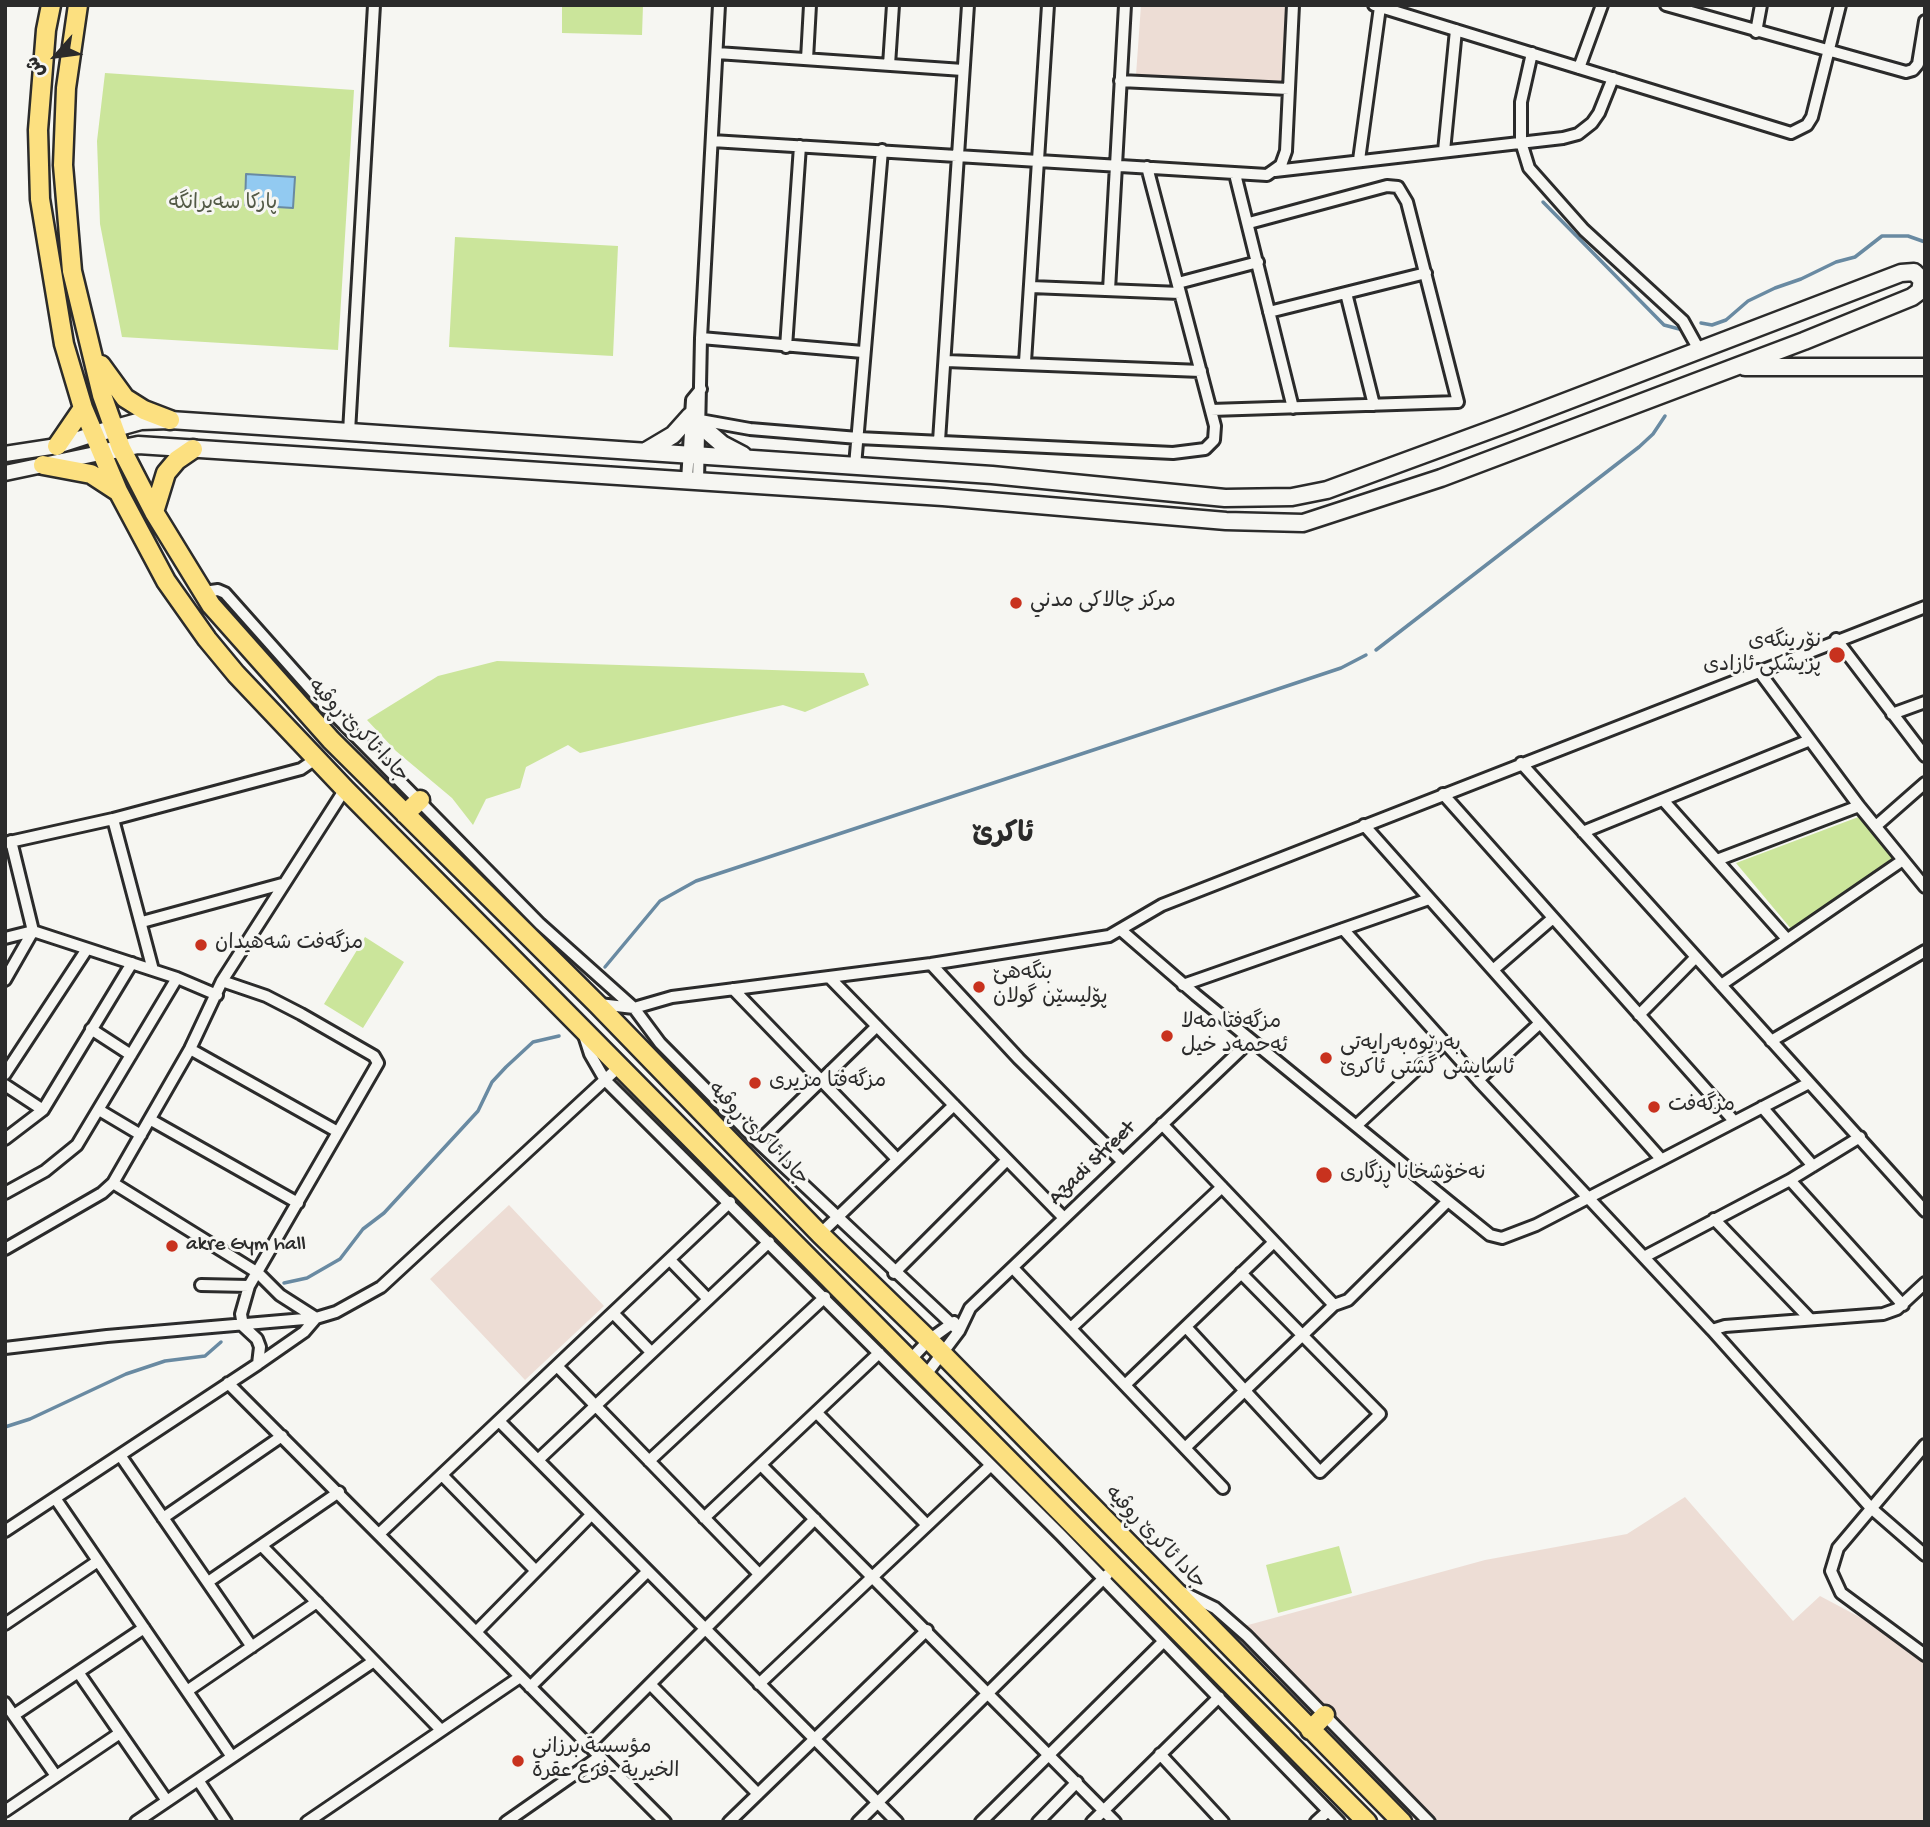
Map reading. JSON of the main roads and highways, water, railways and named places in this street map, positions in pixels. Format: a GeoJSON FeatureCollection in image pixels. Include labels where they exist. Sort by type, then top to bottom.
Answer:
{"type":"FeatureCollection","features":[{"type":"Feature","properties":{"kind":"highway"},"geometry":{"type":"LineString","coordinates":[[51,5],[46,30],[38,130],[40,199],[64,344],[83,408],[118,491],[166,581],[207,639],[236,674],[345,789],[910,1360],[1019,1481],[1367,1822]]}},
{"type":"Feature","properties":{"kind":"highway","name":"جادا ئاکرێ ڕوڤیە"},"geometry":{"type":"LineString","coordinates":[[78,5],[66,88],[63,192],[72,271],[121,448],[154,512],[204,592],[273,678],[405,814],[597,1004],[820,1234],[929,1340],[1402,1822]]}},
{"type":"Feature","properties":{"kind":"highway"},"geometry":{"type":"LineString","coordinates":[[93,351],[125,398],[144,410],[170,419]]}},
{"type":"Feature","properties":{"kind":"highway"},"geometry":{"type":"LineString","coordinates":[[57,446],[83,408]]}},
{"type":"Feature","properties":{"kind":"highway"},"geometry":{"type":"LineString","coordinates":[[154,512],[166,474],[177,460],[193,449]]}},
{"type":"Feature","properties":{"kind":"highway"},"geometry":{"type":"LineString","coordinates":[[43,465],[91,474],[118,491]]}},
{"type":"Feature","properties":{"kind":"highway"},"geometry":{"type":"LineString","coordinates":[[405,814],[420,800]]}},
{"type":"Feature","properties":{"kind":"highway"},"geometry":{"type":"LineString","coordinates":[[1310,1730],[1325,1716]]}},
{"type":"Feature","properties":{"kind":"main road"},"geometry":{"type":"LineString","coordinates":[[93,434],[141,421],[170,419],[992,475],[1225,498],[1292,497],[1327,490],[1377,472],[1901,273],[1914,272],[1924,279],[1920,291],[1913,297],[1804,341],[1441,478],[1303,523],[1214,520],[992,501],[193,449],[138,446],[100,453]]}},
{"type":"Feature","properties":{"kind":"main road"},"geometry":{"type":"LineString","coordinates":[[1804,341],[1811,359],[1843,369]]}},
{"type":"Feature","properties":{"kind":"main road"},"geometry":{"type":"LineString","coordinates":[[1734,367],[1925,367]]}},
{"type":"Feature","properties":{"kind":"main road"},"geometry":{"type":"LineString","coordinates":[[646,452],[697,420],[722,444],[755,459]]}},
{"type":"Feature","properties":{"kind":"main road"},"geometry":{"type":"LineString","coordinates":[[408,463],[409,437]]}},
{"type":"Feature","properties":{"kind":"main road"},"geometry":{"type":"LineString","coordinates":[[992,475],[992,501]]}},
{"type":"Feature","properties":{"kind":"water"},"geometry":{"type":"Polygon","coordinates":[[[246,174],[295,177],[293,208],[245,205],[246,174]]]}},
{"type":"Feature","properties":{"kind":"waterway"},"geometry":{"type":"LineString","coordinates":[[1543,202],[1664,325],[1683,330]]}},
{"type":"Feature","properties":{"kind":"waterway"},"geometry":{"type":"LineString","coordinates":[[1701,323],[1712,325],[1726,320],[1748,301],[1836,262],[1855,257],[1882,236],[1908,236],[1925,242]]}},
{"type":"Feature","properties":{"kind":"waterway"},"geometry":{"type":"LineString","coordinates":[[1376,650],[1639,447],[1653,434],[1665,416]]}},
{"type":"Feature","properties":{"kind":"waterway"},"geometry":{"type":"LineString","coordinates":[[605,967],[660,901],[696,881],[1341,668],[1366,655]]}},
{"type":"Feature","properties":{"kind":"waterway"},"geometry":{"type":"LineString","coordinates":[[284,1283],[307,1278],[340,1259],[363,1229],[384,1213],[478,1111],[492,1082],[506,1067],[533,1042],[559,1036]]}},
{"type":"Feature","properties":{"kind":"waterway"},"geometry":{"type":"LineString","coordinates":[[5,1427],[30,1419],[126,1374],[165,1361],[205,1356],[221,1342]]}},
{"type":"Feature","properties":{"kind":"place","name":"مركز چالاکى مدني"},"geometry":{"type":"Point","coordinates":[1016,603]}},
{"type":"Feature","properties":{"kind":"place","name":"نۆرینگەی پزیشکی ئازادی"},"geometry":{"type":"Point","coordinates":[1837,655]}},
{"type":"Feature","properties":{"kind":"place","name":"مزگەفت شه‌هيدان"},"geometry":{"type":"Point","coordinates":[201,945]}},
{"type":"Feature","properties":{"kind":"place","name":"بنگە‌ھێ پۆلیسێن گولان"},"geometry":{"type":"Point","coordinates":[979,987]}},
{"type":"Feature","properties":{"kind":"place","name":"مزگەفتا مەلا ئەحمەد خیل"},"geometry":{"type":"Point","coordinates":[1167,1036]}},
{"type":"Feature","properties":{"kind":"place","name":"بەرێوەبەرایەتی ئاسایشی گشتی ئاکرێ"},"geometry":{"type":"Point","coordinates":[1326,1058]}},
{"type":"Feature","properties":{"kind":"place","name":"مزگەفتا مزیری"},"geometry":{"type":"Point","coordinates":[755,1083]}},
{"type":"Feature","properties":{"kind":"place","name":"مزگەفت"},"geometry":{"type":"Point","coordinates":[1654,1107]}},
{"type":"Feature","properties":{"kind":"place","name":"نەخۆشخانا ڕزگاری"},"geometry":{"type":"Point","coordinates":[1324,1175]}},
{"type":"Feature","properties":{"kind":"place","name":"akre Gym hall"},"geometry":{"type":"Point","coordinates":[172,1246]}},
{"type":"Feature","properties":{"kind":"place","name":"مؤسسة برزانى الخيرية -فرع عقرة"},"geometry":{"type":"Point","coordinates":[518,1761]}},
{"type":"Feature","properties":{"kind":"district","name":"ئاکرێ"},"geometry":{"type":"Point","coordinates":[1003,837]}},
{"type":"Feature","properties":{"kind":"park label","name":"پارکا سەیرانگه"},"geometry":{"type":"Point","coordinates":[223,205]}}]}
